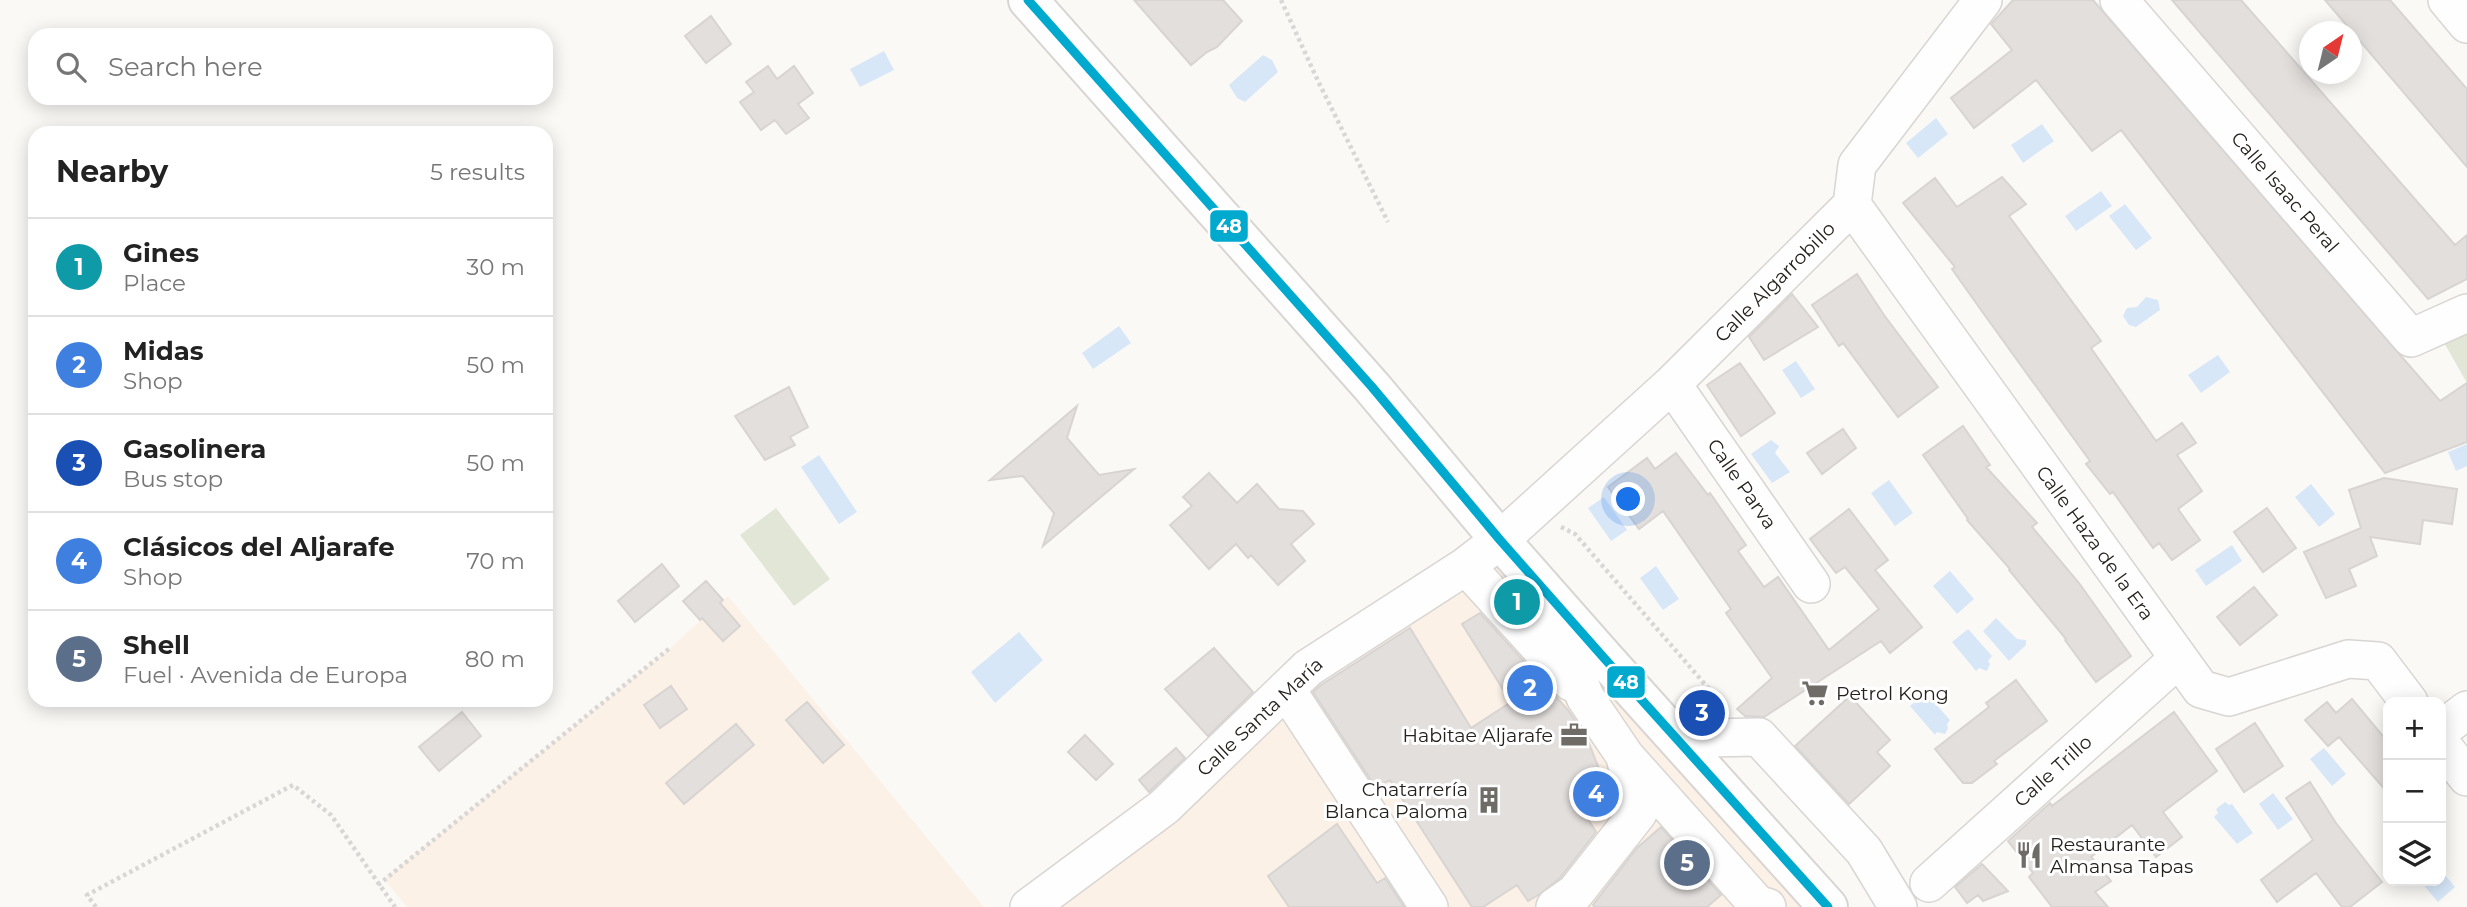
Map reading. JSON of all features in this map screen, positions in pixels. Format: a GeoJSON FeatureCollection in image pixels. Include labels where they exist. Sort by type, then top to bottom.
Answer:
{"type":"FeatureCollection","features":[{"type":"Feature","properties":{"kind":"main road"},"geometry":{"type":"LineString","coordinates":[[1028,0],[1372,387],[1508,533],[1707,738],[1855,907]]}},
{"type":"Feature","properties":{"kind":"main road"},"geometry":{"type":"LineString","coordinates":[[1063,0],[1376,361],[1508,533],[1533,577],[1828,907]]}},
{"type":"Feature","properties":{"kind":"street","name":"Calle Algarrobillo"},"geometry":{"type":"LineString","coordinates":[[1508,533],[1672,384],[1852,205],[1857,165],[1983,0]]}},
{"type":"Feature","properties":{"kind":"street","name":"Calle Isaac Peral"},"geometry":{"type":"LineString","coordinates":[[2119,0],[2411,338],[2467,313]]}},
{"type":"Feature","properties":{"kind":"street"},"geometry":{"type":"LineString","coordinates":[[2447,0],[2467,24]]}},
{"type":"Feature","properties":{"kind":"street","name":"Calle Haza de la Era"},"geometry":{"type":"LineString","coordinates":[[1852,205],[2201,690],[2229,697],[2348,659],[2378,661],[2405,697]]}},
{"type":"Feature","properties":{"kind":"street","name":"Calle Parva"},"geometry":{"type":"LineString","coordinates":[[1672,384],[1811,584]]}},
{"type":"Feature","properties":{"kind":"street","name":"Calle Santa María"},"geometry":{"type":"LineString","coordinates":[[1029,907],[1164,807],[1308,668],[1466,566],[1508,533]]}},
{"type":"Feature","properties":{"kind":"street"},"geometry":{"type":"LineString","coordinates":[[1466,566],[1585,697],[1625,756],[1759,906]]}},
{"type":"Feature","properties":{"kind":"street"},"geometry":{"type":"LineString","coordinates":[[1533,577],[1559,629],[1585,697]]}},
{"type":"Feature","properties":{"kind":"street","name":"Calle Trillo"},"geometry":{"type":"LineString","coordinates":[[1938,895],[2178,659]]}},
{"type":"Feature","properties":{"kind":"street"},"geometry":{"type":"LineString","coordinates":[[1286,689],[1429,907]]}},
{"type":"Feature","properties":{"kind":"street"},"geometry":{"type":"LineString","coordinates":[[2446,726],[2467,710]]}},
{"type":"Feature","properties":{"kind":"street"},"geometry":{"type":"LineString","coordinates":[[1707,738],[1759,737],[1864,851],[1898,907]]}},
{"type":"Feature","properties":{"kind":"street"},"geometry":{"type":"LineString","coordinates":[[2446,750],[2467,777]]}},
{"type":"Feature","properties":{"kind":"street"},"geometry":{"type":"LineString","coordinates":[[1565,904],[1637,813],[1625,756]]}},
{"type":"Feature","properties":{"kind":"street"},"geometry":{"type":"LineString","coordinates":[[1864,851],[1905,878],[1938,895]]}},
{"type":"Feature","properties":{"kind":"path"},"geometry":{"type":"LineString","coordinates":[[1281,0],[1388,222]]}},
{"type":"Feature","properties":{"kind":"path"},"geometry":{"type":"LineString","coordinates":[[378,884],[670,648]]}},
{"type":"Feature","properties":{"kind":"path"},"geometry":{"type":"LineString","coordinates":[[96,907],[88,895],[293,785],[331,815],[395,907]]}},
{"type":"Feature","properties":{"kind":"shaded area"},"geometry":{"type":"Polygon","coordinates":[[[2467,313],[2467,383],[2435,327],[2467,313]]]}},
{"type":"Feature","properties":{"kind":"shaded area"},"geometry":{"type":"Polygon","coordinates":[[[776,508],[830,579],[794,606],[740,535],[776,508]]]}},
{"type":"Feature","properties":{"kind":"shaded area"},"geometry":{"type":"Polygon","coordinates":[[[1518,537],[1836,907],[1023,907],[1096,857],[1518,537]]]}},
{"type":"Feature","properties":{"kind":"shaded area"},"geometry":{"type":"Polygon","coordinates":[[[728,596],[984,907],[407,907],[384,879],[670,648],[728,596]]]}},
{"type":"Feature","properties":{"kind":"water"},"geometry":{"type":"Polygon","coordinates":[[[884,51],[894,70],[860,87],[850,69],[884,51]]]}},
{"type":"Feature","properties":{"kind":"water"},"geometry":{"type":"Polygon","coordinates":[[[1263,55],[1272,60],[1278,72],[1245,102],[1237,98],[1229,85],[1263,55]]]}},
{"type":"Feature","properties":{"kind":"water"},"geometry":{"type":"Polygon","coordinates":[[[1936,118],[1948,134],[1918,158],[1906,143],[1936,118]]]}},
{"type":"Feature","properties":{"kind":"water"},"geometry":{"type":"Polygon","coordinates":[[[2042,124],[2054,141],[2023,163],[2011,145],[2042,124]]]}},
{"type":"Feature","properties":{"kind":"water"},"geometry":{"type":"Polygon","coordinates":[[[2101,191],[2112,206],[2076,231],[2065,216],[2101,191]]]}},
{"type":"Feature","properties":{"kind":"water"},"geometry":{"type":"Polygon","coordinates":[[[2125,204],[2152,238],[2136,250],[2109,216],[2125,204]]]}},
{"type":"Feature","properties":{"kind":"water"},"geometry":{"type":"Polygon","coordinates":[[[2146,297],[2158,300],[2160,310],[2136,327],[2129,325],[2123,316],[2127,308],[2137,307],[2146,297]]]}},
{"type":"Feature","properties":{"kind":"water"},"geometry":{"type":"Polygon","coordinates":[[[1119,326],[1131,343],[1093,369],[1082,353],[1119,326]]]}},
{"type":"Feature","properties":{"kind":"water"},"geometry":{"type":"Polygon","coordinates":[[[2218,355],[2230,372],[2201,393],[2188,375],[2218,355]]]}},
{"type":"Feature","properties":{"kind":"water"},"geometry":{"type":"Polygon","coordinates":[[[1796,361],[1815,389],[1801,398],[1782,370],[1796,361]]]}},
{"type":"Feature","properties":{"kind":"water"},"geometry":{"type":"Polygon","coordinates":[[[1771,440],[1779,446],[1775,453],[1790,472],[1772,483],[1751,454],[1771,440]]]}},
{"type":"Feature","properties":{"kind":"water"},"geometry":{"type":"Polygon","coordinates":[[[2467,444],[2467,466],[2456,471],[2448,452],[2467,444]]]}},
{"type":"Feature","properties":{"kind":"water"},"geometry":{"type":"Polygon","coordinates":[[[819,455],[857,512],[839,524],[801,467],[819,455]]]}},
{"type":"Feature","properties":{"kind":"water"},"geometry":{"type":"Polygon","coordinates":[[[1889,480],[1913,513],[1895,526],[1871,493],[1889,480]]]}},
{"type":"Feature","properties":{"kind":"water"},"geometry":{"type":"Polygon","coordinates":[[[2311,484],[2335,514],[2319,527],[2295,497],[2311,484]]]}},
{"type":"Feature","properties":{"kind":"water"},"geometry":{"type":"Polygon","coordinates":[[[1604,497],[1627,530],[1611,541],[1588,508],[1604,497]]]}},
{"type":"Feature","properties":{"kind":"water"},"geometry":{"type":"Polygon","coordinates":[[[2232,545],[2242,561],[2206,586],[2195,570],[2232,545]]]}},
{"type":"Feature","properties":{"kind":"water"},"geometry":{"type":"Polygon","coordinates":[[[1656,566],[1679,599],[1663,610],[1640,578],[1656,566]]]}},
{"type":"Feature","properties":{"kind":"water"},"geometry":{"type":"Polygon","coordinates":[[[1950,571],[1974,599],[1957,614],[1933,586],[1950,571]]]}},
{"type":"Feature","properties":{"kind":"water"},"geometry":{"type":"Polygon","coordinates":[[[1996,618],[2017,639],[2026,640],[2026,645],[2009,661],[1983,631],[1996,618]]]}},
{"type":"Feature","properties":{"kind":"water"},"geometry":{"type":"Polygon","coordinates":[[[1968,629],[1992,656],[1988,661],[1990,664],[1987,671],[1979,668],[1976,671],[1952,642],[1968,629]]]}},
{"type":"Feature","properties":{"kind":"water"},"geometry":{"type":"Polygon","coordinates":[[[1019,632],[1043,660],[995,703],[971,672],[1019,632]]]}},
{"type":"Feature","properties":{"kind":"water"},"geometry":{"type":"Polygon","coordinates":[[[1926,693],[1950,720],[1945,734],[1937,732],[1935,735],[1910,706],[1926,693]]]}},
{"type":"Feature","properties":{"kind":"water"},"geometry":{"type":"Polygon","coordinates":[[[2324,748],[2346,774],[2332,786],[2310,759],[2324,748]]]}},
{"type":"Feature","properties":{"kind":"water"},"geometry":{"type":"Polygon","coordinates":[[[2273,793],[2293,819],[2278,830],[2259,804],[2273,793]]]}},
{"type":"Feature","properties":{"kind":"water"},"geometry":{"type":"Polygon","coordinates":[[[2225,802],[2232,804],[2253,833],[2237,844],[2214,817],[2218,813],[2216,809],[2225,802]]]}},
{"type":"Feature","properties":{"kind":"water"},"geometry":{"type":"Polygon","coordinates":[[[2446,876],[2455,887],[2438,902],[2424,886],[2446,886],[2446,876]]]}},
{"type":"Feature","properties":{"kind":"building"},"geometry":{"type":"Polygon","coordinates":[[[1134,0],[1223,0],[1242,21],[1217,47],[1191,65],[1134,0]]]}},
{"type":"Feature","properties":{"kind":"building"},"geometry":{"type":"Polygon","coordinates":[[[2013,0],[2093,0],[2440,401],[2467,383],[2467,442],[2385,473],[2121,130],[2092,151],[2036,80],[1974,128],[1951,98],[2012,50],[1991,24],[2013,0]]]}},
{"type":"Feature","properties":{"kind":"building"},"geometry":{"type":"Polygon","coordinates":[[[2172,0],[2241,0],[2299,66],[2299,84],[2314,84],[2455,245],[2467,235],[2467,279],[2428,299],[2172,0]]]}},
{"type":"Feature","properties":{"kind":"building"},"geometry":{"type":"Polygon","coordinates":[[[2325,0],[2390,0],[2467,89],[2467,167],[2362,44],[2362,21],[2343,21],[2325,0]]]}},
{"type":"Feature","properties":{"kind":"building"},"geometry":{"type":"Polygon","coordinates":[[[711,16],[731,44],[706,63],[685,36],[711,16]]]}},
{"type":"Feature","properties":{"kind":"building"},"geometry":{"type":"Polygon","coordinates":[[[768,66],[777,79],[794,66],[813,93],[798,104],[809,118],[786,134],[775,120],[761,130],[740,102],[754,92],[746,82],[768,66]]]}},
{"type":"Feature","properties":{"kind":"building"},"geometry":{"type":"Polygon","coordinates":[[[2002,177],[2026,204],[2009,216],[2101,341],[2091,348],[2156,441],[2182,423],[2196,443],[2177,455],[2202,491],[2178,509],[2200,540],[2172,560],[2159,543],[2153,548],[2113,492],[2110,494],[2086,464],[2090,461],[1952,269],[1955,267],[1903,203],[1935,178],[1957,207],[2002,177]]]}},
{"type":"Feature","properties":{"kind":"building"},"geometry":{"type":"Polygon","coordinates":[[[1857,274],[1938,387],[1898,417],[1843,343],[1839,346],[1812,305],[1857,274]]]}},
{"type":"Feature","properties":{"kind":"building"},"geometry":{"type":"Polygon","coordinates":[[[1792,294],[1818,327],[1764,360],[1749,337],[1792,294]]]}},
{"type":"Feature","properties":{"kind":"building"},"geometry":{"type":"Polygon","coordinates":[[[1740,363],[1775,413],[1741,436],[1707,385],[1740,363]]]}},
{"type":"Feature","properties":{"kind":"building"},"geometry":{"type":"Polygon","coordinates":[[[789,387],[808,427],[790,437],[795,445],[765,460],[735,416],[789,387]]]}},
{"type":"Feature","properties":{"kind":"building"},"geometry":{"type":"Polygon","coordinates":[[[1077,406],[1067,438],[1099,475],[1134,469],[1043,546],[1054,513],[1023,476],[990,480],[1077,406]]]}},
{"type":"Feature","properties":{"kind":"building"},"geometry":{"type":"Polygon","coordinates":[[[1963,426],[1990,465],[1986,467],[2037,523],[2032,527],[2079,583],[2131,656],[2096,682],[2066,639],[1967,520],[1923,455],[1963,426]]]}},
{"type":"Feature","properties":{"kind":"building"},"geometry":{"type":"Polygon","coordinates":[[[1843,429],[1856,448],[1822,474],[1807,453],[1843,429]]]}},
{"type":"Feature","properties":{"kind":"building"},"geometry":{"type":"Polygon","coordinates":[[[1676,453],[1708,495],[1710,493],[1746,545],[1738,551],[1764,587],[1778,577],[1829,650],[1879,609],[1845,567],[1836,573],[1810,539],[1849,509],[1888,560],[1875,570],[1922,627],[1890,653],[1881,641],[1764,717],[1745,716],[1737,709],[1772,678],[1726,613],[1731,609],[1663,511],[1639,529],[1608,487],[1647,458],[1655,469],[1676,453]]]}},
{"type":"Feature","properties":{"kind":"building"},"geometry":{"type":"Polygon","coordinates":[[[1209,473],[1237,503],[1257,484],[1279,509],[1303,511],[1314,524],[1291,544],[1305,561],[1278,585],[1251,555],[1248,558],[1236,544],[1209,569],[1170,525],[1192,506],[1183,497],[1209,473]]]}},
{"type":"Feature","properties":{"kind":"building"},"geometry":{"type":"Polygon","coordinates":[[[2384,478],[2457,489],[2452,524],[2423,520],[2420,544],[2370,537],[2377,556],[2349,569],[2356,586],[2326,598],[2304,552],[2361,528],[2349,490],[2384,478]]]}},
{"type":"Feature","properties":{"kind":"building"},"geometry":{"type":"Polygon","coordinates":[[[2267,508],[2296,548],[2263,572],[2234,532],[2267,508]]]}},
{"type":"Feature","properties":{"kind":"building"},"geometry":{"type":"Polygon","coordinates":[[[662,564],[679,586],[635,622],[618,601],[662,564]]]}},
{"type":"Feature","properties":{"kind":"building"},"geometry":{"type":"Polygon","coordinates":[[[706,581],[723,600],[720,603],[740,626],[723,641],[683,601],[706,581]]]}},
{"type":"Feature","properties":{"kind":"building"},"geometry":{"type":"Polygon","coordinates":[[[2254,587],[2277,615],[2240,645],[2217,617],[2254,587]]]}},
{"type":"Feature","properties":{"kind":"building"},"geometry":{"type":"Polygon","coordinates":[[[1480,613],[1568,710],[1586,736],[1613,804],[1588,819],[1596,832],[1560,878],[1540,894],[1528,901],[1517,885],[1483,907],[1472,907],[1390,780],[1376,788],[1313,692],[1410,628],[1471,728],[1511,702],[1462,624],[1480,613]]]}},
{"type":"Feature","properties":{"kind":"building"},"geometry":{"type":"Polygon","coordinates":[[[1214,648],[1253,692],[1208,736],[1165,689],[1214,648]]]}},
{"type":"Feature","properties":{"kind":"building"},"geometry":{"type":"Polygon","coordinates":[[[2016,680],[2047,721],[1994,761],[1997,764],[1972,783],[1963,783],[1935,749],[1989,707],[1986,703],[2016,680]]]}},
{"type":"Feature","properties":{"kind":"building"},"geometry":{"type":"Polygon","coordinates":[[[671,686],[687,709],[660,728],[644,705],[671,686]]]}},
{"type":"Feature","properties":{"kind":"building"},"geometry":{"type":"Polygon","coordinates":[[[1850,696],[1890,740],[1877,752],[1890,766],[1849,804],[1795,746],[1850,696]]]}},
{"type":"Feature","properties":{"kind":"building"},"geometry":{"type":"Polygon","coordinates":[[[2352,699],[2383,736],[2383,787],[2339,737],[2328,746],[2305,720],[2327,702],[2336,713],[2352,699]]]}},
{"type":"Feature","properties":{"kind":"building"},"geometry":{"type":"Polygon","coordinates":[[[807,702],[844,745],[823,763],[786,720],[807,702]]]}},
{"type":"Feature","properties":{"kind":"building"},"geometry":{"type":"Polygon","coordinates":[[[462,712],[481,736],[439,771],[419,747],[462,712]]]}},
{"type":"Feature","properties":{"kind":"building"},"geometry":{"type":"Polygon","coordinates":[[[2174,712],[2217,771],[2163,812],[2182,837],[2156,857],[2132,825],[2091,857],[2111,881],[2095,892],[2108,907],[2052,907],[2029,877],[2033,873],[2008,841],[2050,803],[2052,806],[2174,712]]]}},
{"type":"Feature","properties":{"kind":"building"},"geometry":{"type":"Polygon","coordinates":[[[2255,723],[2283,766],[2244,792],[2216,749],[2255,723]]]}},
{"type":"Feature","properties":{"kind":"building"},"geometry":{"type":"Polygon","coordinates":[[[736,724],[754,745],[684,804],[666,783],[736,724]]]}},
{"type":"Feature","properties":{"kind":"building"},"geometry":{"type":"Polygon","coordinates":[[[1085,735],[1113,764],[1096,780],[1068,752],[1085,735]]]}},
{"type":"Feature","properties":{"kind":"building"},"geometry":{"type":"Polygon","coordinates":[[[1176,748],[1185,758],[1149,792],[1139,780],[1176,748]]]}},
{"type":"Feature","properties":{"kind":"building"},"geometry":{"type":"Polygon","coordinates":[[[2310,782],[2336,823],[2382,882],[2350,907],[2342,907],[2316,873],[2277,902],[2261,880],[2313,840],[2286,798],[2310,782]]]}},
{"type":"Feature","properties":{"kind":"building"},"geometry":{"type":"Polygon","coordinates":[[[1337,824],[1377,883],[1385,878],[1404,907],[1289,907],[1268,876],[1337,824]]]}},
{"type":"Feature","properties":{"kind":"building"},"geometry":{"type":"Polygon","coordinates":[[[1661,827],[1721,895],[1707,907],[1595,907],[1593,905],[1637,848],[1661,827]]]}},
{"type":"Feature","properties":{"kind":"building"},"geometry":{"type":"Polygon","coordinates":[[[1982,864],[2008,891],[1983,901],[1978,895],[1967,903],[1955,887],[1982,864]]]}},
{"type":"Feature","properties":{"kind":"transit line","name":"48"},"geometry":{"type":"LineString","coordinates":[[1028,0],[1372,387],[1500,540],[1604,658],[1828,907]]}},
{"type":"Feature","properties":{"kind":"place","name":"Gines"},"geometry":{"type":"Point","coordinates":[1517,602]}},
{"type":"Feature","properties":{"kind":"place","name":"Midas"},"geometry":{"type":"Point","coordinates":[1530,688]}},
{"type":"Feature","properties":{"kind":"place","name":"Petrol Kong"},"geometry":{"type":"Point","coordinates":[1815,693]}},
{"type":"Feature","properties":{"kind":"place","name":"Gasolinera"},"geometry":{"type":"Point","coordinates":[1702,713]}},
{"type":"Feature","properties":{"kind":"place","name":"Habitae Aljarafe"},"geometry":{"type":"Point","coordinates":[1574,735]}},
{"type":"Feature","properties":{"kind":"place","name":"Clásicos del Aljarafe"},"geometry":{"type":"Point","coordinates":[1596,794]}},
{"type":"Feature","properties":{"kind":"place","name":"Chatarrería Blanca Paloma"},"geometry":{"type":"Point","coordinates":[1489,800]}},
{"type":"Feature","properties":{"kind":"place","name":"Restaurante Almansa Tapas"},"geometry":{"type":"Point","coordinates":[2029,855]}},
{"type":"Feature","properties":{"kind":"place","name":"Shell"},"geometry":{"type":"Point","coordinates":[1687,863]}}]}
